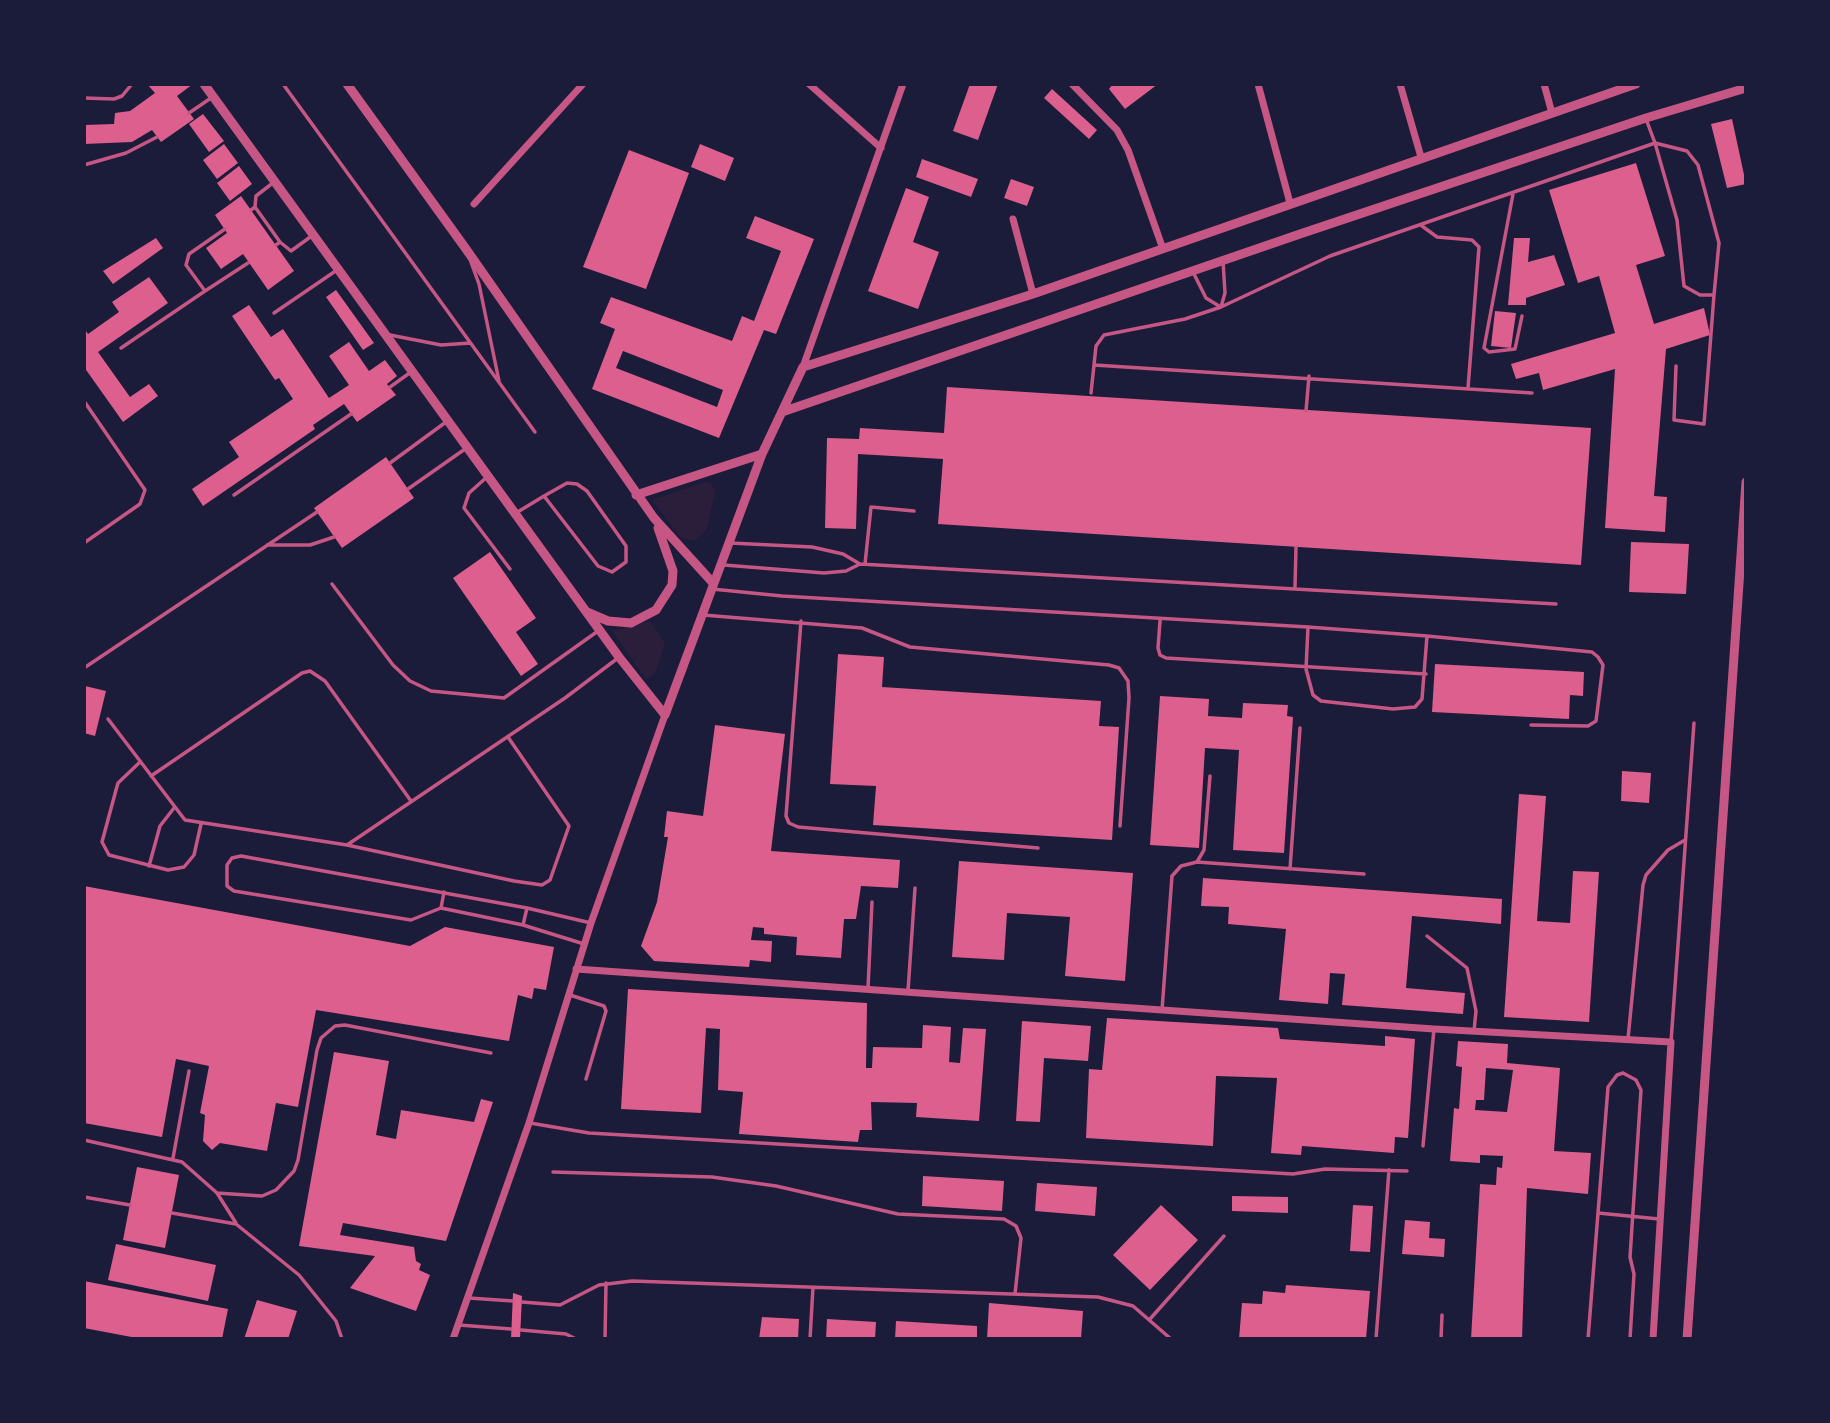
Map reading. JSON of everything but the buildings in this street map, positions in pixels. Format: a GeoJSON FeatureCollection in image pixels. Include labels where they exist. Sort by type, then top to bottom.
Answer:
{"type":"FeatureCollection","features":[{"type":"Feature","properties":{"kind":"street"},"geometry":{"type":"LineString","coordinates":[[204,84],[619,657],[665,715]]}},
{"type":"Feature","properties":{"kind":"street"},"geometry":{"type":"LineString","coordinates":[[347,84],[466,248],[636,495],[712,586]]}},
{"type":"Feature","properties":{"kind":"street"},"geometry":{"type":"LineString","coordinates":[[474,204],[583,84]]}},
{"type":"Feature","properties":{"kind":"street"},"geometry":{"type":"LineString","coordinates":[[809,84],[881,148]]}},
{"type":"Feature","properties":{"kind":"street"},"geometry":{"type":"LineString","coordinates":[[453,1339],[528,1123],[591,923],[665,715],[762,454],[803,367],[903,84]]}},
{"type":"Feature","properties":{"kind":"street"},"geometry":{"type":"LineString","coordinates":[[1072,84],[1110,122],[1128,150],[1163,249]]}},
{"type":"Feature","properties":{"kind":"street"},"geometry":{"type":"LineString","coordinates":[[1258,84],[1290,203]]}},
{"type":"Feature","properties":{"kind":"street"},"geometry":{"type":"LineString","coordinates":[[1400,84],[1421,157]]}},
{"type":"Feature","properties":{"kind":"street"},"geometry":{"type":"LineString","coordinates":[[1544,84],[1552,113]]}},
{"type":"Feature","properties":{"kind":"street"},"geometry":{"type":"LineString","coordinates":[[803,367],[1033,294],[1636,84]]}},
{"type":"Feature","properties":{"kind":"street"},"geometry":{"type":"LineString","coordinates":[[782,412],[1646,118],[1746,88]]}},
{"type":"Feature","properties":{"kind":"street"},"geometry":{"type":"LineString","coordinates":[[1013,219],[1033,294]]}},
{"type":"Feature","properties":{"kind":"street"},"geometry":{"type":"LineString","coordinates":[[636,495],[762,454]]}},
{"type":"Feature","properties":{"kind":"street"},"geometry":{"type":"LineString","coordinates":[[1687,1339],[1746,482]]}},
{"type":"Feature","properties":{"kind":"street"},"geometry":{"type":"LineString","coordinates":[[586,611],[608,621],[631,623],[656,610],[667,597],[673,571],[654,518]]}},
{"type":"Feature","properties":{"kind":"street"},"geometry":{"type":"LineString","coordinates":[[576,969],[1434,1029],[1671,1042],[1653,1339]]}},
{"type":"Feature","properties":{"kind":"lane"},"geometry":{"type":"LineString","coordinates":[[84,98],[114,99],[122,96],[132,84]]}},
{"type":"Feature","properties":{"kind":"lane"},"geometry":{"type":"LineString","coordinates":[[285,85],[535,432]]}},
{"type":"Feature","properties":{"kind":"lane"},"geometry":{"type":"LineString","coordinates":[[189,113],[213,96]]}},
{"type":"Feature","properties":{"kind":"lane"},"geometry":{"type":"LineString","coordinates":[[1646,118],[1677,220],[1684,286],[1700,295],[1714,295]]}},
{"type":"Feature","properties":{"kind":"lane"},"geometry":{"type":"LineString","coordinates":[[84,165],[126,153],[157,136]]}},
{"type":"Feature","properties":{"kind":"lane"},"geometry":{"type":"LineString","coordinates":[[1091,393],[1096,346],[1104,335],[1185,319],[1221,307],[1330,256],[1655,143],[1677,146],[1687,151],[1698,165],[1719,243],[1704,424],[1674,420],[1676,366]]}},
{"type":"Feature","properties":{"kind":"lane"},"geometry":{"type":"LineString","coordinates":[[274,182],[256,196],[253,208],[278,244],[291,251],[313,235]]}},
{"type":"Feature","properties":{"kind":"lane"},"geometry":{"type":"LineString","coordinates":[[1513,194],[1484,348],[1489,352],[1516,348],[1522,316]]}},
{"type":"Feature","properties":{"kind":"lane"},"geometry":{"type":"LineString","coordinates":[[1422,226],[1437,237],[1477,243],[1478,275],[1468,388]]}},
{"type":"Feature","properties":{"kind":"lane"},"geometry":{"type":"LineString","coordinates":[[205,291],[186,265],[187,257],[225,229]]}},
{"type":"Feature","properties":{"kind":"lane"},"geometry":{"type":"LineString","coordinates":[[466,248],[479,284],[499,383]]}},
{"type":"Feature","properties":{"kind":"lane"},"geometry":{"type":"LineString","coordinates":[[1221,307],[1225,293],[1223,261]]}},
{"type":"Feature","properties":{"kind":"lane"},"geometry":{"type":"LineString","coordinates":[[121,348],[248,263]]}},
{"type":"Feature","properties":{"kind":"lane"},"geometry":{"type":"LineString","coordinates":[[274,313],[337,270]]}},
{"type":"Feature","properties":{"kind":"lane"},"geometry":{"type":"LineString","coordinates":[[1193,271],[1206,298],[1221,307]]}},
{"type":"Feature","properties":{"kind":"lane"},"geometry":{"type":"LineString","coordinates":[[384,333],[401,339],[441,345],[470,343]]}},
{"type":"Feature","properties":{"kind":"lane"},"geometry":{"type":"LineString","coordinates":[[1094,365],[1309,376],[1532,393]]}},
{"type":"Feature","properties":{"kind":"lane"},"geometry":{"type":"LineString","coordinates":[[390,387],[412,371]]}},
{"type":"Feature","properties":{"kind":"lane"},"geometry":{"type":"LineString","coordinates":[[1306,411],[1309,376]]}},
{"type":"Feature","properties":{"kind":"lane"},"geometry":{"type":"LineString","coordinates":[[84,401],[145,490],[140,504],[84,543]]}},
{"type":"Feature","properties":{"kind":"lane"},"geometry":{"type":"LineString","coordinates":[[234,495],[351,414]]}},
{"type":"Feature","properties":{"kind":"lane"},"geometry":{"type":"LineString","coordinates":[[390,463],[448,421]]}},
{"type":"Feature","properties":{"kind":"lane"},"geometry":{"type":"LineString","coordinates":[[408,489],[467,447]]}},
{"type":"Feature","properties":{"kind":"lane"},"geometry":{"type":"LineString","coordinates":[[488,476],[468,493],[464,508],[510,569]]}},
{"type":"Feature","properties":{"kind":"lane"},"geometry":{"type":"LineString","coordinates":[[516,513],[544,496],[567,483],[582,486],[626,546],[626,562],[612,572],[598,566],[544,496]]}},
{"type":"Feature","properties":{"kind":"lane"},"geometry":{"type":"LineString","coordinates":[[862,564],[871,508],[914,511]]}},
{"type":"Feature","properties":{"kind":"lane"},"geometry":{"type":"LineString","coordinates":[[84,668],[317,512]]}},
{"type":"Feature","properties":{"kind":"lane"},"geometry":{"type":"LineString","coordinates":[[265,545],[310,545],[334,537]]}},
{"type":"Feature","properties":{"kind":"lane"},"geometry":{"type":"LineString","coordinates":[[727,543],[812,547],[843,554],[862,564]]}},
{"type":"Feature","properties":{"kind":"lane"},"geometry":{"type":"LineString","coordinates":[[1294,588],[1296,547]]}},
{"type":"Feature","properties":{"kind":"lane"},"geometry":{"type":"LineString","coordinates":[[719,565],[824,573],[846,570],[862,564],[1556,604]]}},
{"type":"Feature","properties":{"kind":"lane"},"geometry":{"type":"LineString","coordinates":[[332,584],[393,665],[410,681],[431,691],[504,698],[519,691],[600,630]]}},
{"type":"Feature","properties":{"kind":"lane"},"geometry":{"type":"LineString","coordinates":[[712,586],[1160,621],[1308,627],[1427,636],[1592,652],[1598,657],[1603,664],[1596,722],[1588,726],[1531,725]]}},
{"type":"Feature","properties":{"kind":"lane"},"geometry":{"type":"LineString","coordinates":[[702,615],[862,628],[910,647],[1119,668],[1128,681],[1129,698],[1120,826]]}},
{"type":"Feature","properties":{"kind":"lane"},"geometry":{"type":"LineString","coordinates":[[801,621],[786,816],[789,823],[798,827],[1038,848]]}},
{"type":"Feature","properties":{"kind":"lane"},"geometry":{"type":"LineString","coordinates":[[1160,621],[1158,648],[1160,655],[1166,658],[1306,669],[1426,674]]}},
{"type":"Feature","properties":{"kind":"lane"},"geometry":{"type":"LineString","coordinates":[[1308,627],[1306,669],[1313,695],[1321,701],[1393,709],[1415,706],[1422,699],[1427,636]]}},
{"type":"Feature","properties":{"kind":"lane"},"geometry":{"type":"LineString","coordinates":[[347,845],[508,737],[619,657]]}},
{"type":"Feature","properties":{"kind":"lane"},"geometry":{"type":"LineString","coordinates":[[151,776],[283,686],[310,671],[325,681],[411,801]]}},
{"type":"Feature","properties":{"kind":"lane"},"geometry":{"type":"LineString","coordinates":[[108,719],[185,820],[347,845],[542,885],[550,880],[569,826],[508,737]]}},
{"type":"Feature","properties":{"kind":"lane"},"geometry":{"type":"LineString","coordinates":[[1671,1042],[1694,723]]}},
{"type":"Feature","properties":{"kind":"lane"},"geometry":{"type":"LineString","coordinates":[[1290,869],[1300,728]]}},
{"type":"Feature","properties":{"kind":"lane"},"geometry":{"type":"LineString","coordinates":[[141,761],[118,783],[103,842],[109,855],[168,870],[184,867],[194,855],[201,824]]}},
{"type":"Feature","properties":{"kind":"lane"},"geometry":{"type":"LineString","coordinates":[[1198,862],[1206,835],[1210,776]]}},
{"type":"Feature","properties":{"kind":"lane"},"geometry":{"type":"LineString","coordinates":[[149,866],[160,826],[175,808]]}},
{"type":"Feature","properties":{"kind":"lane"},"geometry":{"type":"LineString","coordinates":[[1628,1039],[1646,875],[1668,850],[1685,840]]}},
{"type":"Feature","properties":{"kind":"lane"},"geometry":{"type":"LineString","coordinates":[[584,944],[523,925],[441,908],[411,920],[234,891],[227,886],[225,877],[232,858],[241,856],[444,892],[591,923]]}},
{"type":"Feature","properties":{"kind":"lane"},"geometry":{"type":"LineString","coordinates":[[1162,1010],[1172,876],[1181,866],[1198,862],[1364,874]]}},
{"type":"Feature","properties":{"kind":"lane"},"geometry":{"type":"LineString","coordinates":[[908,993],[915,888]]}},
{"type":"Feature","properties":{"kind":"lane"},"geometry":{"type":"LineString","coordinates":[[441,908],[444,892]]}},
{"type":"Feature","properties":{"kind":"lane"},"geometry":{"type":"LineString","coordinates":[[868,990],[872,902]]}},
{"type":"Feature","properties":{"kind":"lane"},"geometry":{"type":"LineString","coordinates":[[523,925],[527,908]]}},
{"type":"Feature","properties":{"kind":"lane"},"geometry":{"type":"LineString","coordinates":[[1427,936],[1467,968],[1476,1011],[1474,1031]]}},
{"type":"Feature","properties":{"kind":"lane"},"geometry":{"type":"LineString","coordinates":[[570,995],[604,1006],[606,1012],[586,1079]]}},
{"type":"Feature","properties":{"kind":"lane"},"geometry":{"type":"LineString","coordinates":[[217,1193],[262,1196],[276,1190],[294,1171],[317,1050],[321,1038],[335,1026],[345,1025],[491,1054]]}},
{"type":"Feature","properties":{"kind":"lane"},"geometry":{"type":"LineString","coordinates":[[1423,1146],[1434,1029]]}},
{"type":"Feature","properties":{"kind":"lane"},"geometry":{"type":"LineString","coordinates":[[173,1158],[189,1072]]}},
{"type":"Feature","properties":{"kind":"lane"},"geometry":{"type":"LineString","coordinates":[[1588,1339],[1608,1087],[1617,1075],[1623,1073],[1636,1080],[1641,1090],[1633,1215],[1630,1339]]}},
{"type":"Feature","properties":{"kind":"lane"},"geometry":{"type":"LineString","coordinates":[[528,1123],[589,1133],[1293,1174],[1325,1169],[1407,1171]]}},
{"type":"Feature","properties":{"kind":"lane"},"geometry":{"type":"LineString","coordinates":[[84,1140],[173,1158],[191,1168],[217,1193],[236,1224],[299,1275],[319,1297],[336,1321],[342,1339]]}},
{"type":"Feature","properties":{"kind":"lane"},"geometry":{"type":"LineString","coordinates":[[1377,1339],[1389,1170]]}},
{"type":"Feature","properties":{"kind":"lane"},"geometry":{"type":"LineString","coordinates":[[553,1172],[712,1177],[776,1186],[898,1214],[1004,1219],[1016,1226],[1021,1238],[1014,1294]]}},
{"type":"Feature","properties":{"kind":"lane"},"geometry":{"type":"LineString","coordinates":[[84,1197],[130,1205]]}},
{"type":"Feature","properties":{"kind":"lane"},"geometry":{"type":"LineString","coordinates":[[172,1213],[236,1224]]}},
{"type":"Feature","properties":{"kind":"lane"},"geometry":{"type":"LineString","coordinates":[[1598,1213],[1662,1220]]}},
{"type":"Feature","properties":{"kind":"lane"},"geometry":{"type":"LineString","coordinates":[[1150,1320],[1224,1236]]}},
{"type":"Feature","properties":{"kind":"lane"},"geometry":{"type":"LineString","coordinates":[[522,1302],[560,1305],[606,1283],[1014,1294],[1117,1300],[1133,1306],[1171,1339]]}},
{"type":"Feature","properties":{"kind":"lane"},"geometry":{"type":"LineString","coordinates":[[605,1339],[606,1283]]}},
{"type":"Feature","properties":{"kind":"lane"},"geometry":{"type":"LineString","coordinates":[[810,1339],[814,1287]]}},
{"type":"Feature","properties":{"kind":"lane"},"geometry":{"type":"LineString","coordinates":[[467,1297],[513,1301]]}},
{"type":"Feature","properties":{"kind":"lane"},"geometry":{"type":"LineString","coordinates":[[1441,1339],[1442,1315]]}},
{"type":"Feature","properties":{"kind":"lane"},"geometry":{"type":"LineString","coordinates":[[459,1325],[511,1329]]}},
{"type":"Feature","properties":{"kind":"lane"},"geometry":{"type":"LineString","coordinates":[[520,1329],[566,1334],[576,1339]]}},
{"type":"Feature","properties":{"kind":"shaded area"},"geometry":{"type":"Polygon","coordinates":[[[705,482],[712,484],[715,492],[707,529],[696,540],[688,540],[680,537],[652,500],[705,482]]]}},
{"type":"Feature","properties":{"kind":"shaded area"},"geometry":{"type":"Polygon","coordinates":[[[650,621],[665,644],[655,674],[646,679],[612,631],[650,621]]]}}]}
